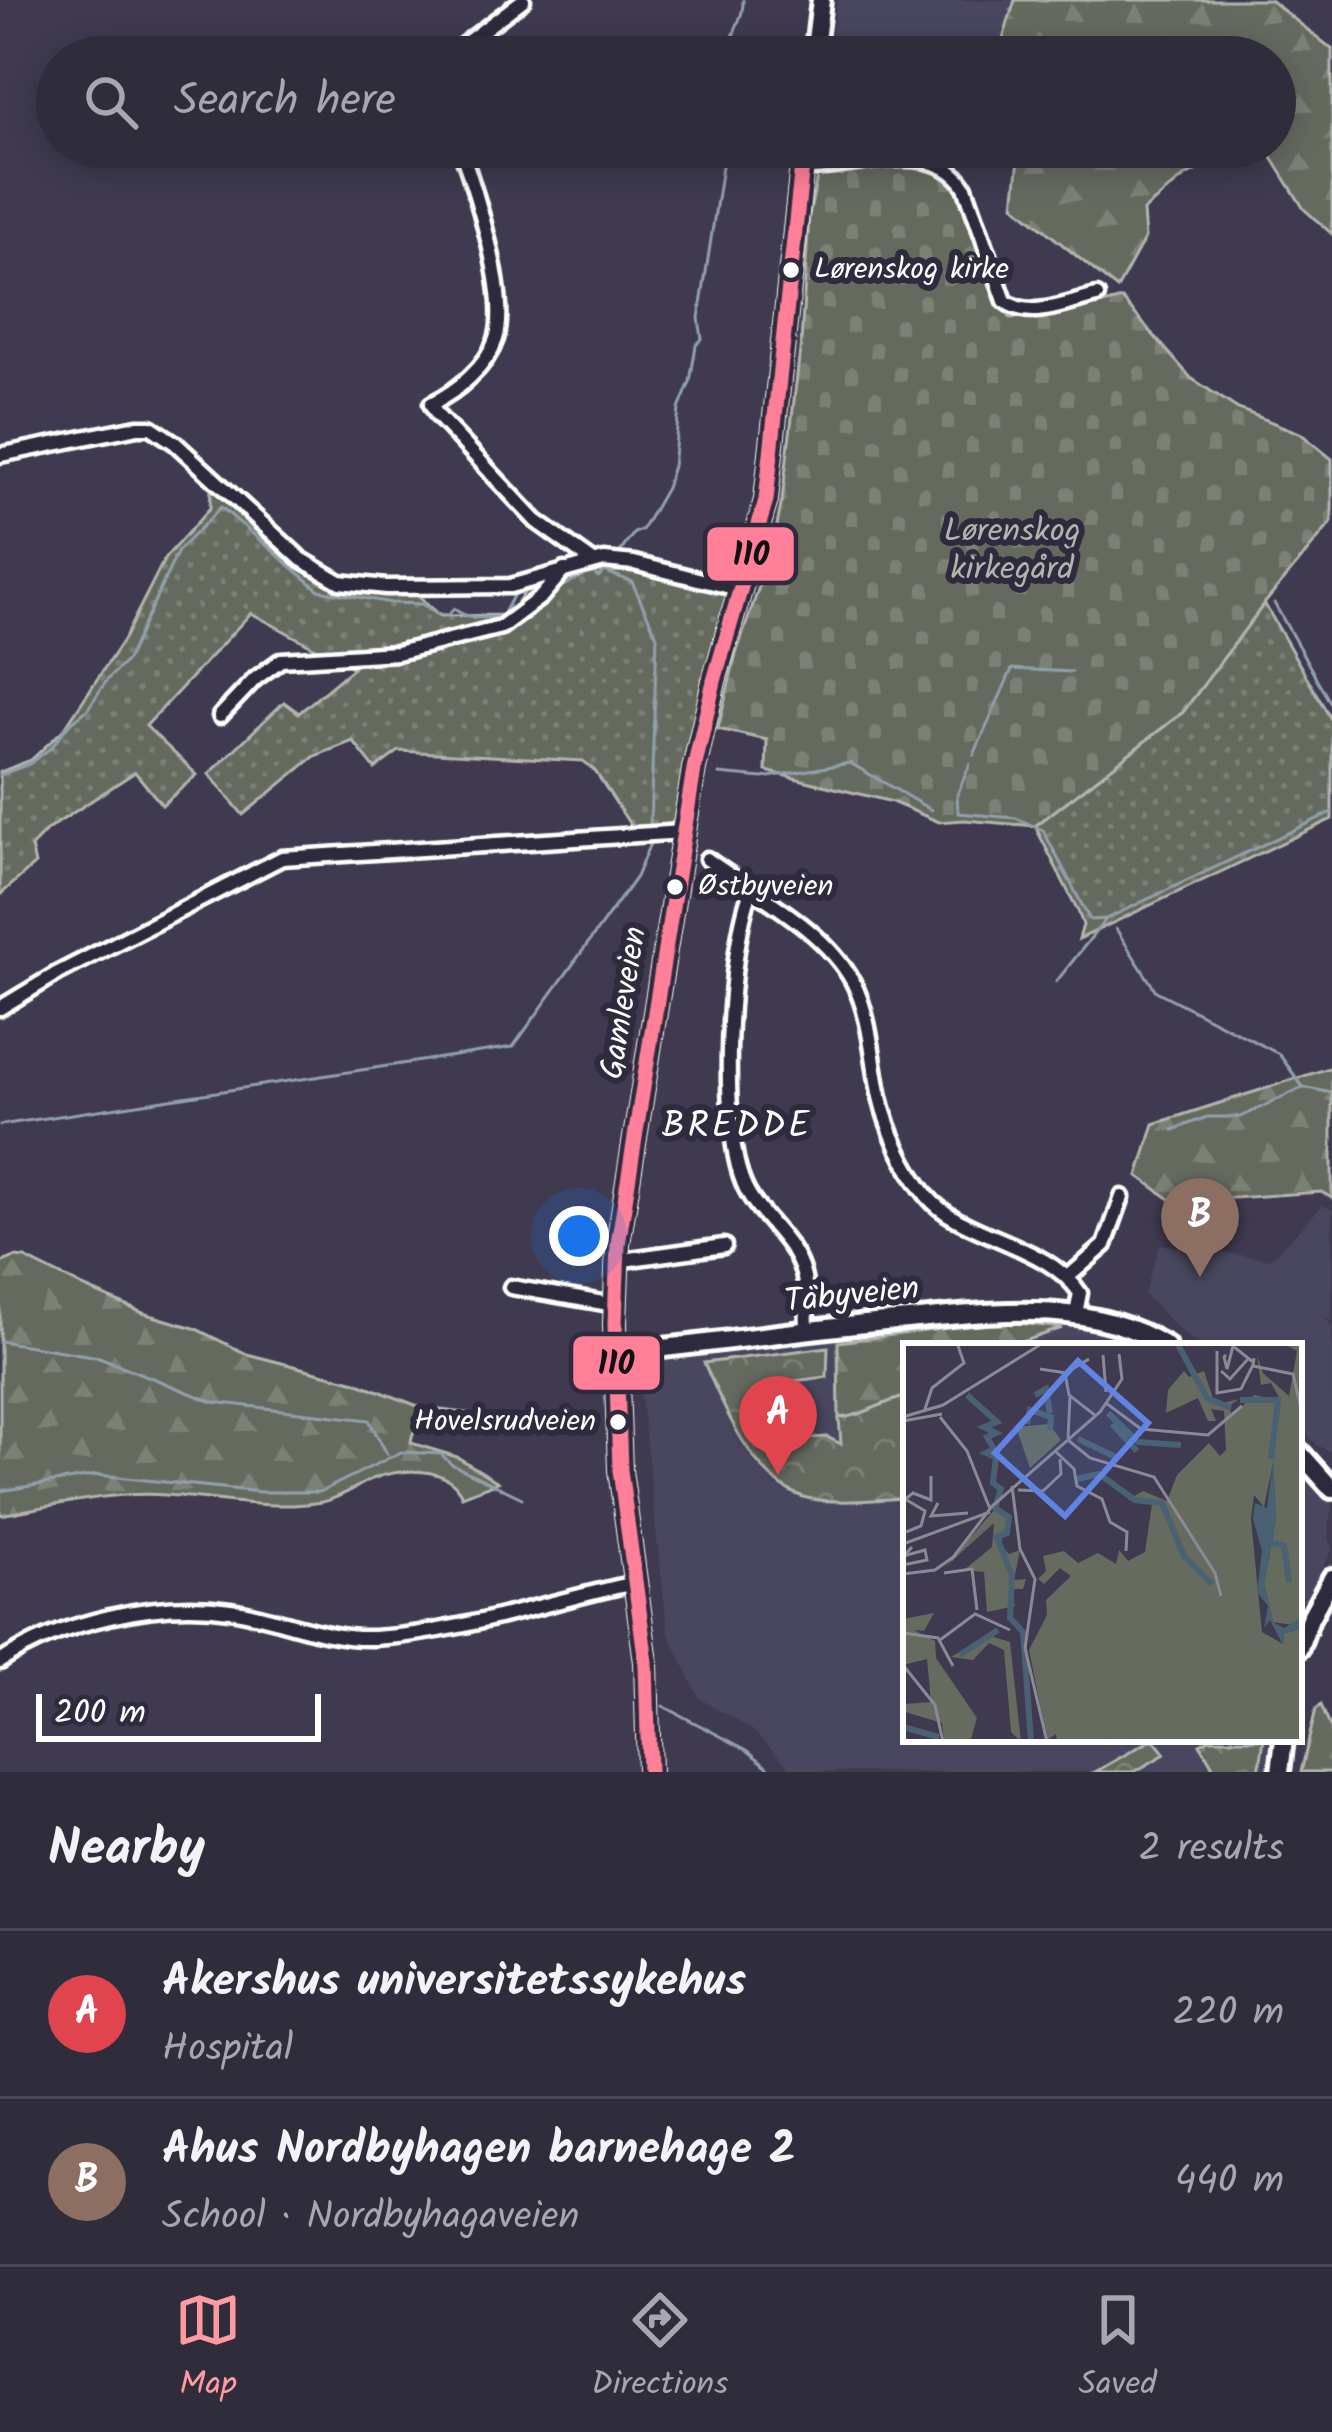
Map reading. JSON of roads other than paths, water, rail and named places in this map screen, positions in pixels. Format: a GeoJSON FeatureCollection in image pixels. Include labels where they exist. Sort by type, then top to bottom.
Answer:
{"type":"FeatureCollection","features":[{"type":"Feature","properties":{"kind":"main road"},"geometry":{"type":"LineString","coordinates":[[817,36],[821,0]]}},
{"type":"Feature","properties":{"kind":"main road","name":"Gamleveien"},"geometry":{"type":"LineString","coordinates":[[649,1772],[646,1662],[620,1470],[616,1261],[683,832],[709,702],[766,500],[802,168]]}},
{"type":"Feature","properties":{"kind":"main road","name":"Täbyveien"},"geometry":{"type":"LineString","coordinates":[[616,1353],[994,1312],[1076,1314],[1140,1330],[1161,1343]]}},
{"type":"Feature","properties":{"kind":"main road"},"geometry":{"type":"LineString","coordinates":[[1302,1455],[1332,1489]]}},
{"type":"Feature","properties":{"kind":"main road"},"geometry":{"type":"LineString","coordinates":[[1302,1640],[1332,1578]]}},
{"type":"Feature","properties":{"kind":"main road"},"geometry":{"type":"LineString","coordinates":[[1280,1772],[1284,1742]]}},
{"type":"Feature","properties":{"kind":"street"},"geometry":{"type":"LineString","coordinates":[[475,36],[523,0]]}},
{"type":"Feature","properties":{"kind":"street"},"geometry":{"type":"LineString","coordinates":[[467,168],[483,217],[499,322],[496,341],[485,358],[448,395],[431,404],[536,521],[592,561]]}},
{"type":"Feature","properties":{"kind":"street"},"geometry":{"type":"LineString","coordinates":[[944,168],[953,171],[965,187],[1006,301],[1015,309],[1038,310],[1096,296]]}},
{"type":"Feature","properties":{"kind":"street"},"geometry":{"type":"LineString","coordinates":[[0,455],[151,427],[175,442],[301,559],[340,582],[386,587],[510,586],[592,561],[634,563],[742,590]]}},
{"type":"Feature","properties":{"kind":"street"},"geometry":{"type":"LineString","coordinates":[[220,716],[281,660],[398,653],[501,627],[541,597],[564,569]]}},
{"type":"Feature","properties":{"kind":"street"},"geometry":{"type":"LineString","coordinates":[[0,1008],[282,858],[683,832]]}},
{"type":"Feature","properties":{"kind":"street"},"geometry":{"type":"LineString","coordinates":[[707,859],[823,944],[855,986],[881,1103],[893,1136],[928,1196],[942,1211],[1006,1240],[1066,1278],[1080,1293],[1076,1314]]}},
{"type":"Feature","properties":{"kind":"street"},"geometry":{"type":"LineString","coordinates":[[751,891],[736,975],[728,1079],[734,1157],[744,1188],[795,1255],[804,1275],[807,1329]]}},
{"type":"Feature","properties":{"kind":"street"},"geometry":{"type":"LineString","coordinates":[[1066,1278],[1105,1245],[1122,1197]]}},
{"type":"Feature","properties":{"kind":"street"},"geometry":{"type":"LineString","coordinates":[[616,1261],[724,1246]]}},
{"type":"Feature","properties":{"kind":"street"},"geometry":{"type":"LineString","coordinates":[[511,1287],[615,1305]]}},
{"type":"Feature","properties":{"kind":"street"},"geometry":{"type":"LineString","coordinates":[[0,1662],[49,1636],[109,1617],[225,1609],[341,1638],[395,1636],[635,1583]]}},
{"type":"Feature","properties":{"kind":"waterway"},"geometry":{"type":"LineString","coordinates":[[733,36],[743,0]]}},
{"type":"Feature","properties":{"kind":"waterway"},"geometry":{"type":"LineString","coordinates":[[615,559],[634,533],[642,530],[673,466],[679,409],[690,382],[696,345],[702,339],[699,318],[722,168]]}},
{"type":"Feature","properties":{"kind":"waterway"},"geometry":{"type":"LineString","coordinates":[[0,775],[29,764],[52,747],[87,710],[127,660],[178,551],[221,507],[319,590],[422,604],[436,614],[448,615],[454,609],[483,618],[502,617],[515,592],[543,590]]}},
{"type":"Feature","properties":{"kind":"waterway"},"geometry":{"type":"LineString","coordinates":[[552,589],[588,574],[598,577],[610,567]]}},
{"type":"Feature","properties":{"kind":"waterway"},"geometry":{"type":"LineString","coordinates":[[609,573],[632,582],[657,636],[650,826]]}},
{"type":"Feature","properties":{"kind":"waterway"},"geometry":{"type":"LineString","coordinates":[[1274,603],[1332,706]]}},
{"type":"Feature","properties":{"kind":"waterway"},"geometry":{"type":"LineString","coordinates":[[974,755],[1012,669],[1072,672]]}},
{"type":"Feature","properties":{"kind":"waterway"},"geometry":{"type":"LineString","coordinates":[[719,774],[763,778],[850,763],[931,810]]}},
{"type":"Feature","properties":{"kind":"waterway"},"geometry":{"type":"LineString","coordinates":[[970,764],[957,795],[958,813],[1016,818],[1043,830],[1090,920],[1106,919],[1332,812]]}},
{"type":"Feature","properties":{"kind":"waterway"},"geometry":{"type":"LineString","coordinates":[[0,1125],[513,1047],[636,877],[651,841]]}},
{"type":"Feature","properties":{"kind":"waterway"},"geometry":{"type":"LineString","coordinates":[[1056,982],[1106,919]]}},
{"type":"Feature","properties":{"kind":"waterway"},"geometry":{"type":"LineString","coordinates":[[1116,929],[1156,991],[1279,1054],[1303,1087],[1332,1093]]}},
{"type":"Feature","properties":{"kind":"waterway"},"geometry":{"type":"LineString","coordinates":[[1173,1130],[1207,1117],[1241,1117],[1301,1088]]}},
{"type":"Feature","properties":{"kind":"waterway"},"geometry":{"type":"LineString","coordinates":[[0,1341],[99,1357],[213,1402],[369,1420],[387,1454]]}},
{"type":"Feature","properties":{"kind":"waterway"},"geometry":{"type":"LineString","coordinates":[[0,1491],[98,1475],[260,1492],[320,1492],[401,1452],[441,1454],[451,1464],[522,1498]]}},
{"type":"Feature","properties":{"kind":"waterway"},"geometry":{"type":"LineString","coordinates":[[663,1706],[747,1750],[774,1772]]}},
{"type":"Feature","properties":{"kind":"place","name":"Lørenskog kirke"},"geometry":{"type":"Point","coordinates":[791,270]}},
{"type":"Feature","properties":{"kind":"place","name":"Østbyveien"},"geometry":{"type":"Point","coordinates":[675,887]}},
{"type":"Feature","properties":{"kind":"place","name":"Ahus Nordbyhagen barnehage 2"},"geometry":{"type":"Point","coordinates":[1200,1277]}},
{"type":"Feature","properties":{"kind":"place","name":"Hovelsrudveien"},"geometry":{"type":"Point","coordinates":[618,1422]}},
{"type":"Feature","properties":{"kind":"place","name":"Akershus universitetssykehus"},"geometry":{"type":"Point","coordinates":[778,1475]}},
{"type":"Feature","properties":{"kind":"district","name":"BREDDE"},"geometry":{"type":"Point","coordinates":[737,1127]}},
{"type":"Feature","properties":{"kind":"park label","name":"Lørenskog kirkegård"},"geometry":{"type":"Point","coordinates":[1012,551]}}]}
